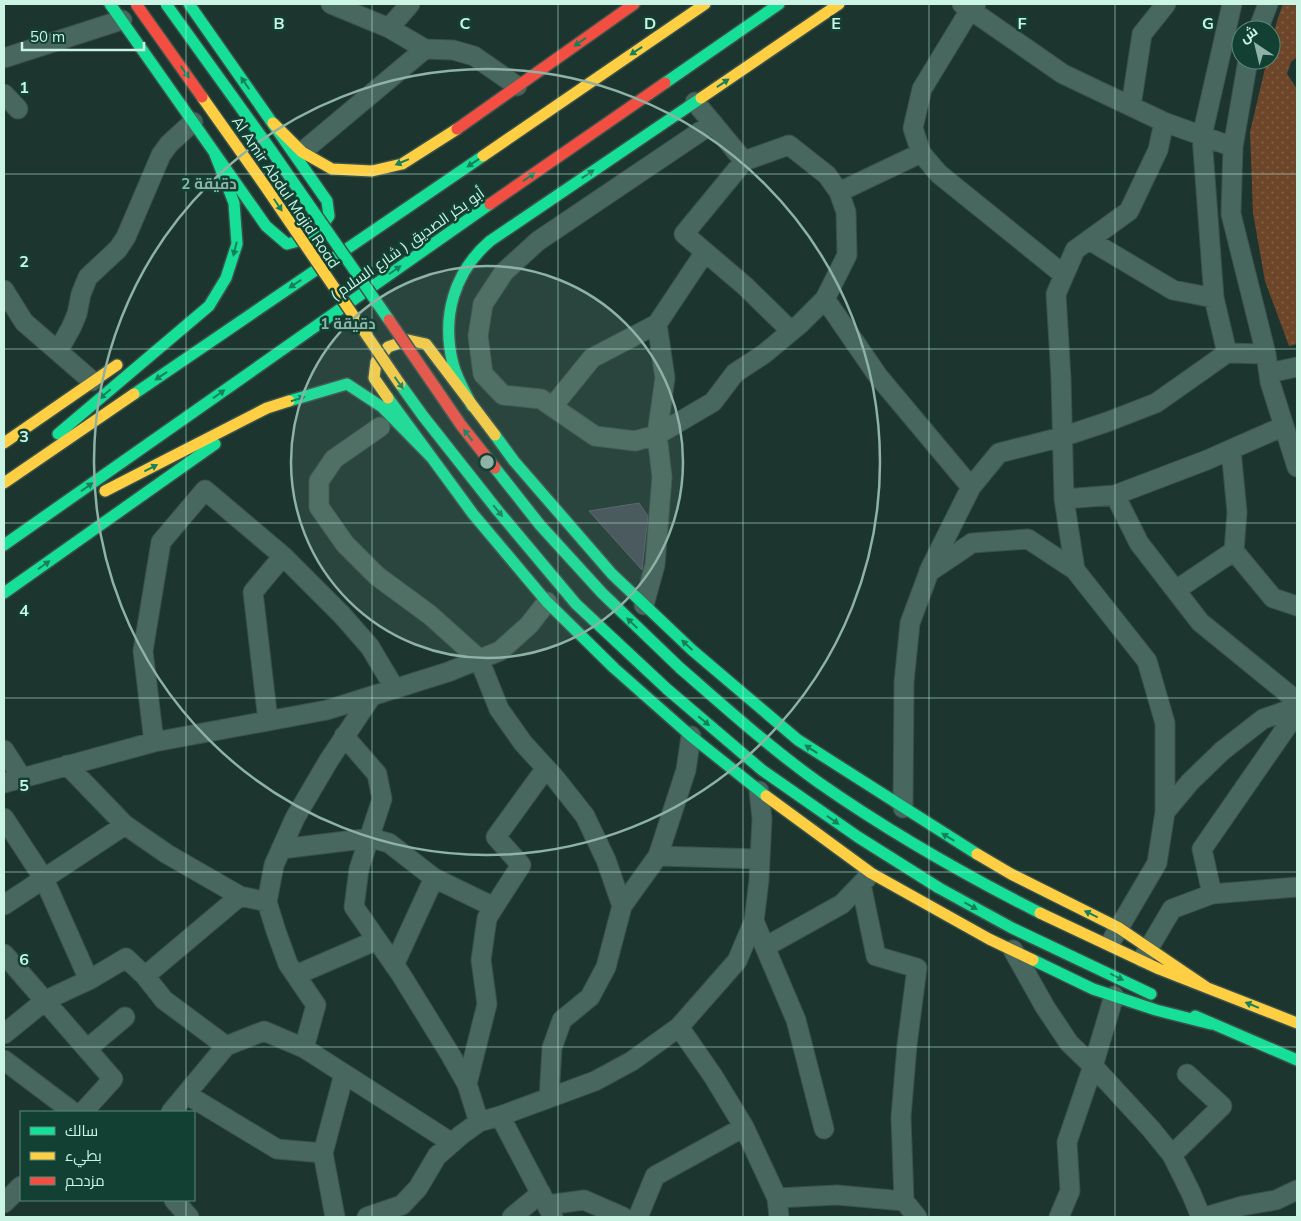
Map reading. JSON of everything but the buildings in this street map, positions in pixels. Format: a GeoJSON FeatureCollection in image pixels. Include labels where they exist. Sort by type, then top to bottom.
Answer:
{"type":"FeatureCollection","features":[{"type":"Feature","properties":{"kind":"main road"},"geometry":{"type":"LineString","coordinates":[[110,4],[266,226],[287,244],[314,237],[329,216],[327,201],[189,4]]}},
{"type":"Feature","properties":{"kind":"main road","name":"Al Amir Abdul Majid Road"},"geometry":{"type":"LineString","coordinates":[[136,4],[255,171],[423,416],[498,511],[576,604],[667,690],[762,770],[858,837],[939,888],[1012,928],[1211,1024]]}},
{"type":"Feature","properties":{"kind":"main road","name":"Al Amir Abdul Majid Road"},"geometry":{"type":"LineString","coordinates":[[166,4],[271,150],[460,425],[540,525],[602,593],[680,668],[745,725],[818,781],[892,830],[998,891],[1109,946],[1145,955]]}},
{"type":"Feature","properties":{"kind":"main road"},"geometry":{"type":"LineString","coordinates":[[273,123],[302,152],[332,169],[372,171],[402,164],[441,140],[634,4]]}},
{"type":"Feature","properties":{"kind":"main road","name":"( شارع السلام ) أبو بكر الصديق"},"geometry":{"type":"LineString","coordinates":[[4,482],[705,4]]}},
{"type":"Feature","properties":{"kind":"main road","name":"( شارع السلام ) أبو بكر الصديق"},"geometry":{"type":"LineString","coordinates":[[4,546],[393,271],[779,4]]}},
{"type":"Feature","properties":{"kind":"main road"},"geometry":{"type":"LineString","coordinates":[[472,406],[453,365],[448,334],[451,304],[461,277],[473,258],[490,241],[839,4]]}},
{"type":"Feature","properties":{"kind":"main road"},"geometry":{"type":"LineString","coordinates":[[4,482],[209,306],[226,278],[237,244],[234,202],[214,152]]}},
{"type":"Feature","properties":{"kind":"main road"},"geometry":{"type":"LineString","coordinates":[[4,443],[92,381],[209,306]]}},
{"type":"Feature","properties":{"kind":"main road"},"geometry":{"type":"LineString","coordinates":[[1297,1024],[1206,987],[1145,955],[1119,928],[1010,874],[798,740],[692,650],[612,574],[514,461],[426,344],[408,340],[388,347],[376,362],[374,378],[472,514],[547,602],[614,668],[691,736],[866,879],[1093,989],[1156,1010],[1211,1024],[1297,1060]]}},
{"type":"Feature","properties":{"kind":"main road"},"geometry":{"type":"LineString","coordinates":[[14,538],[267,408],[347,384],[382,407],[431,457]]}},
{"type":"Feature","properties":{"kind":"main road"},"geometry":{"type":"LineString","coordinates":[[4,592],[267,408]]}},
{"type":"Feature","properties":{"kind":"street"},"geometry":{"type":"LineString","coordinates":[[331,4],[389,28],[425,50],[452,50],[474,56],[517,86]]}},
{"type":"Feature","properties":{"kind":"street"},"geometry":{"type":"LineString","coordinates":[[389,28],[410,4]]}},
{"type":"Feature","properties":{"kind":"street"},"geometry":{"type":"LineString","coordinates":[[1130,106],[1142,34],[1166,4]]}},
{"type":"Feature","properties":{"kind":"street"},"geometry":{"type":"LineString","coordinates":[[1228,353],[1214,298],[1202,136],[1232,4]]}},
{"type":"Feature","properties":{"kind":"street"},"geometry":{"type":"LineString","coordinates":[[1262,20],[1268,4]]}},
{"type":"Feature","properties":{"kind":"street"},"geometry":{"type":"LineString","coordinates":[[1064,275],[939,174],[921,153],[914,128],[922,89],[970,6],[1063,74],[1164,122],[1233,148]]}},
{"type":"Feature","properties":{"kind":"street"},"geometry":{"type":"LineString","coordinates":[[4,58],[122,20]]}},
{"type":"Feature","properties":{"kind":"street"},"geometry":{"type":"LineString","coordinates":[[302,152],[425,50]]}},
{"type":"Feature","properties":{"kind":"street"},"geometry":{"type":"LineString","coordinates":[[1246,70],[1233,148],[1231,214],[1266,354],[1270,382],[1297,467]]}},
{"type":"Feature","properties":{"kind":"street"},"geometry":{"type":"LineString","coordinates":[[4,94],[18,110]]}},
{"type":"Feature","properties":{"kind":"street"},"geometry":{"type":"LineString","coordinates":[[695,102],[744,161]]}},
{"type":"Feature","properties":{"kind":"street"},"geometry":{"type":"LineString","coordinates":[[58,351],[72,328],[81,294],[88,277],[118,249],[126,237],[161,155],[169,144],[193,122]]}},
{"type":"Feature","properties":{"kind":"street"},"geometry":{"type":"LineString","coordinates":[[1075,570],[1064,498],[1056,294],[1075,250],[1129,211],[1158,150],[1164,122]]}},
{"type":"Feature","properties":{"kind":"street"},"geometry":{"type":"LineString","coordinates":[[713,123],[538,242],[504,272],[483,304],[478,336],[483,374],[503,395],[541,399],[595,436],[635,441],[656,435],[712,402],[735,373],[764,354],[791,331],[825,299],[847,255],[846,212],[839,192],[827,175],[789,145],[744,161],[684,234],[745,286],[791,331]]}},
{"type":"Feature","properties":{"kind":"street"},"geometry":{"type":"LineString","coordinates":[[839,192],[921,153]]}},
{"type":"Feature","properties":{"kind":"street"},"geometry":{"type":"LineString","coordinates":[[1089,240],[1173,290],[1214,298]]}},
{"type":"Feature","properties":{"kind":"street"},"geometry":{"type":"LineString","coordinates":[[553,406],[592,358],[657,324],[705,252]]}},
{"type":"Feature","properties":{"kind":"street"},"geometry":{"type":"LineString","coordinates":[[4,290],[24,322],[92,381]]}},
{"type":"Feature","properties":{"kind":"street"},"geometry":{"type":"LineString","coordinates":[[825,299],[878,376],[970,487]]}},
{"type":"Feature","properties":{"kind":"street"},"geometry":{"type":"LineString","coordinates":[[644,605],[655,564],[662,477],[656,435],[666,378],[657,324]]}},
{"type":"Feature","properties":{"kind":"street"},"geometry":{"type":"LineString","coordinates":[[903,808],[904,682],[910,623],[929,572],[970,487],[999,453],[1062,437],[1156,403],[1228,353],[1266,354]]}},
{"type":"Feature","properties":{"kind":"street"},"geometry":{"type":"LineString","coordinates":[[1269,374],[1297,367]]}},
{"type":"Feature","properties":{"kind":"street"},"geometry":{"type":"LineString","coordinates":[[1064,498],[1115,495],[1231,450],[1284,426]]}},
{"type":"Feature","properties":{"kind":"street"},"geometry":{"type":"LineString","coordinates":[[380,427],[334,459],[319,480],[319,507],[345,544],[377,576],[430,615],[479,659],[499,709],[523,743],[585,816],[606,860],[622,906]]}},
{"type":"Feature","properties":{"kind":"street"},"geometry":{"type":"LineString","coordinates":[[1231,450],[1236,512],[1234,551],[1273,598],[1297,606]]}},
{"type":"Feature","properties":{"kind":"street"},"geometry":{"type":"LineString","coordinates":[[154,742],[143,651],[161,542],[205,490],[283,556],[342,616],[370,647],[395,689]]}},
{"type":"Feature","properties":{"kind":"street"},"geometry":{"type":"LineString","coordinates":[[1115,495],[1139,543],[1200,622],[1297,701]]}},
{"type":"Feature","properties":{"kind":"street"},"geometry":{"type":"LineString","coordinates":[[929,572],[972,543],[1028,539],[1075,570],[1147,661],[1165,723],[1165,812],[1157,863],[1109,946]]}},
{"type":"Feature","properties":{"kind":"street"},"geometry":{"type":"LineString","coordinates":[[1176,590],[1234,551]]}},
{"type":"Feature","properties":{"kind":"street"},"geometry":{"type":"LineString","coordinates":[[268,721],[253,592],[283,556]]}},
{"type":"Feature","properties":{"kind":"street"},"geometry":{"type":"LineString","coordinates":[[4,783],[154,742],[327,710],[448,672],[500,651],[529,625],[547,602]]}},
{"type":"Feature","properties":{"kind":"street"},"geometry":{"type":"LineString","coordinates":[[304,1048],[316,1005],[288,964],[267,902],[274,865],[295,818],[329,760],[371,696]]}},
{"type":"Feature","properties":{"kind":"street"},"geometry":{"type":"LineString","coordinates":[[1165,812],[1190,782],[1229,746],[1263,719],[1297,707]]}},
{"type":"Feature","properties":{"kind":"street"},"geometry":{"type":"LineString","coordinates":[[1212,894],[1202,849],[1297,712]]}},
{"type":"Feature","properties":{"kind":"street"},"geometry":{"type":"LineString","coordinates":[[344,736],[377,774],[382,799],[371,838],[359,869],[354,907],[394,965],[467,1084],[479,1122]]}},
{"type":"Feature","properties":{"kind":"street"},"geometry":{"type":"LineString","coordinates":[[548,1098],[552,1048],[562,1020],[590,997],[606,967],[622,906],[658,856],[686,770],[691,736]]}},
{"type":"Feature","properties":{"kind":"street"},"geometry":{"type":"LineString","coordinates":[[4,750],[22,778]]}},
{"type":"Feature","properties":{"kind":"street"},"geometry":{"type":"LineString","coordinates":[[67,765],[125,825],[167,854],[240,896],[267,902]]}},
{"type":"Feature","properties":{"kind":"street"},"geometry":{"type":"LineString","coordinates":[[467,1084],[488,1004],[481,960],[487,918],[521,865],[496,837],[546,768]]}},
{"type":"Feature","properties":{"kind":"street"},"geometry":{"type":"LineString","coordinates":[[367,1217],[402,1205],[418,1188],[437,1156],[479,1122],[595,1081],[624,1065],[679,1027],[737,961],[754,921],[759,880],[762,818],[759,791]]}},
{"type":"Feature","properties":{"kind":"street"},"geometry":{"type":"LineString","coordinates":[[4,818],[44,879],[89,980]]}},
{"type":"Feature","properties":{"kind":"street"},"geometry":{"type":"LineString","coordinates":[[4,906],[125,825]]}},
{"type":"Feature","properties":{"kind":"street"},"geometry":{"type":"LineString","coordinates":[[281,849],[371,838],[390,843],[434,878],[494,907]]}},
{"type":"Feature","properties":{"kind":"street"},"geometry":{"type":"LineString","coordinates":[[658,856],[760,859]]}},
{"type":"Feature","properties":{"kind":"street"},"geometry":{"type":"LineString","coordinates":[[394,965],[434,878]]}},
{"type":"Feature","properties":{"kind":"street"},"geometry":{"type":"LineString","coordinates":[[765,947],[842,904],[866,879]]}},
{"type":"Feature","properties":{"kind":"street"},"geometry":{"type":"LineString","coordinates":[[866,879],[876,956],[917,968],[907,1045],[901,1117],[904,1201],[917,1217]]}},
{"type":"Feature","properties":{"kind":"street"},"geometry":{"type":"LineString","coordinates":[[1145,955],[1172,910],[1212,894],[1297,888]]}},
{"type":"Feature","properties":{"kind":"street"},"geometry":{"type":"LineString","coordinates":[[145,976],[240,896]]}},
{"type":"Feature","properties":{"kind":"street"},"geometry":{"type":"LineString","coordinates":[[754,921],[796,1020],[824,1129]]}},
{"type":"Feature","properties":{"kind":"street"},"geometry":{"type":"LineString","coordinates":[[296,975],[376,940]]}},
{"type":"Feature","properties":{"kind":"street"},"geometry":{"type":"LineString","coordinates":[[1012,950],[1069,1043],[1093,1066],[1172,1155],[1191,1192],[1201,1217]]}},
{"type":"Feature","properties":{"kind":"street"},"geometry":{"type":"LineString","coordinates":[[4,954],[113,1079],[84,1111]]}},
{"type":"Feature","properties":{"kind":"street"},"geometry":{"type":"LineString","coordinates":[[4,1034],[46,1000],[89,980],[126,958],[145,976],[164,1000],[226,1046]]}},
{"type":"Feature","properties":{"kind":"street"},"geometry":{"type":"LineString","coordinates":[[1059,1217],[1070,1191],[1067,1142],[1114,996]]}},
{"type":"Feature","properties":{"kind":"street"},"geometry":{"type":"LineString","coordinates":[[87,1049],[125,1017]]}},
{"type":"Feature","properties":{"kind":"street"},"geometry":{"type":"LineString","coordinates":[[679,1027],[713,1076],[744,1127],[777,1198],[779,1217]]}},
{"type":"Feature","properties":{"kind":"street"},"geometry":{"type":"LineString","coordinates":[[172,1111],[226,1046],[264,1031],[304,1048],[452,1143]]}},
{"type":"Feature","properties":{"kind":"street"},"geometry":{"type":"LineString","coordinates":[[4,1060],[72,1111]]}},
{"type":"Feature","properties":{"kind":"street"},"geometry":{"type":"LineString","coordinates":[[335,1217],[323,1153],[344,1074]]}},
{"type":"Feature","properties":{"kind":"street"},"geometry":{"type":"LineString","coordinates":[[1172,1155],[1222,1106],[1187,1074]]}},
{"type":"Feature","properties":{"kind":"street"},"geometry":{"type":"LineString","coordinates":[[186,1094],[277,1148],[323,1153]]}},
{"type":"Feature","properties":{"kind":"street"},"geometry":{"type":"LineString","coordinates":[[500,1116],[547,1205]]}},
{"type":"Feature","properties":{"kind":"street"},"geometry":{"type":"LineString","coordinates":[[638,1217],[654,1176],[744,1127]]}},
{"type":"Feature","properties":{"kind":"street"},"geometry":{"type":"LineString","coordinates":[[4,1203],[20,1187]]}},
{"type":"Feature","properties":{"kind":"street"},"geometry":{"type":"LineString","coordinates":[[1205,1217],[1245,1212],[1297,1190]]}},
{"type":"Feature","properties":{"kind":"street"},"geometry":{"type":"LineString","coordinates":[[777,1198],[837,1195],[904,1201]]}},
{"type":"Feature","properties":{"kind":"street"},"geometry":{"type":"LineString","coordinates":[[512,1217],[547,1205],[584,1200],[623,1217]]}},
{"type":"Feature","properties":{"kind":"street"},"geometry":{"type":"LineString","coordinates":[[175,1201],[186,1216]]}},
{"type":"Feature","properties":{"kind":"street"},"geometry":{"type":"LineString","coordinates":[[4,1208],[6,1217]]}},
{"type":"Feature","properties":{"kind":"shaded area"},"geometry":{"type":"Polygon","coordinates":[[[1283,4],[1297,4],[1297,57],[1291,62],[1287,74],[1297,89],[1297,344],[1289,346],[1265,281],[1253,213],[1250,132],[1265,70],[1281,70],[1281,20],[1277,20],[1283,4]]]}},
{"type":"Feature","properties":{"kind":"traffic: fast"},"geometry":{"type":"LineString","coordinates":[[110,4],[266,226],[287,244],[314,237],[329,216],[327,201],[189,4]]}},
{"type":"Feature","properties":{"kind":"traffic: fast"},"geometry":{"type":"LineString","coordinates":[[166,4],[271,150],[389,320]]}},
{"type":"Feature","properties":{"kind":"traffic: fast"},"geometry":{"type":"LineString","coordinates":[[665,83],[779,4]]}},
{"type":"Feature","properties":{"kind":"traffic: fast"},"geometry":{"type":"LineString","coordinates":[[472,406],[453,364],[449,329],[454,296],[459,281],[467,267],[490,241],[701,98]]}},
{"type":"Feature","properties":{"kind":"traffic: fast"},"geometry":{"type":"LineString","coordinates":[[58,434],[209,306],[226,278],[237,244],[234,203],[214,152]]}},
{"type":"Feature","properties":{"kind":"traffic: fast"},"geometry":{"type":"LineString","coordinates":[[134,394],[483,156]]}},
{"type":"Feature","properties":{"kind":"traffic: fast"},"geometry":{"type":"LineString","coordinates":[[4,545],[490,204]]}},
{"type":"Feature","properties":{"kind":"traffic: fast"},"geometry":{"type":"LineString","coordinates":[[289,401],[347,384],[382,407],[431,457]]}},
{"type":"Feature","properties":{"kind":"traffic: fast"},"geometry":{"type":"LineString","coordinates":[[400,384],[498,511],[576,604],[667,689]]}},
{"type":"Feature","properties":{"kind":"traffic: fast"},"geometry":{"type":"LineString","coordinates":[[388,398],[473,514],[547,602],[614,668],[691,736],[766,796]]}},
{"type":"Feature","properties":{"kind":"traffic: fast"},"geometry":{"type":"LineString","coordinates":[[495,435],[514,461],[612,574],[692,650],[798,740],[977,854]]}},
{"type":"Feature","properties":{"kind":"traffic: fast"},"geometry":{"type":"LineString","coordinates":[[4,593],[215,444]]}},
{"type":"Feature","properties":{"kind":"traffic: fast"},"geometry":{"type":"LineString","coordinates":[[495,468],[540,525],[602,593],[680,668]]}},
{"type":"Feature","properties":{"kind":"traffic: fast"},"geometry":{"type":"LineString","coordinates":[[680,668],[782,755],[844,800],[926,851],[1040,913]]}},
{"type":"Feature","properties":{"kind":"traffic: fast"},"geometry":{"type":"LineString","coordinates":[[667,689],[762,770],[858,837],[939,888],[1012,928],[1151,994]]}},
{"type":"Feature","properties":{"kind":"traffic: fast"},"geometry":{"type":"LineString","coordinates":[[1033,960],[1093,989],[1156,1010],[1211,1024]]}},
{"type":"Feature","properties":{"kind":"traffic: fast"},"geometry":{"type":"LineString","coordinates":[[1195,1016],[1297,1060]]}},
{"type":"Feature","properties":{"kind":"traffic: slow"},"geometry":{"type":"LineString","coordinates":[[483,156],[705,4]]}},
{"type":"Feature","properties":{"kind":"traffic: slow"},"geometry":{"type":"LineString","coordinates":[[701,98],[839,4]]}},
{"type":"Feature","properties":{"kind":"traffic: slow"},"geometry":{"type":"LineString","coordinates":[[202,97],[400,384]]}},
{"type":"Feature","properties":{"kind":"traffic: slow"},"geometry":{"type":"LineString","coordinates":[[273,123],[302,152],[332,169],[372,171],[402,164],[457,129]]}},
{"type":"Feature","properties":{"kind":"traffic: slow"},"geometry":{"type":"LineString","coordinates":[[388,398],[374,378],[376,362],[388,347],[408,340],[426,344],[495,435]]}},
{"type":"Feature","properties":{"kind":"traffic: slow"},"geometry":{"type":"LineString","coordinates":[[4,443],[117,365]]}},
{"type":"Feature","properties":{"kind":"traffic: slow"},"geometry":{"type":"LineString","coordinates":[[4,483],[134,394]]}},
{"type":"Feature","properties":{"kind":"traffic: slow"},"geometry":{"type":"LineString","coordinates":[[105,491],[267,408],[289,401]]}},
{"type":"Feature","properties":{"kind":"traffic: slow"},"geometry":{"type":"LineString","coordinates":[[766,796],[871,873],[989,939],[1033,960]]}},
{"type":"Feature","properties":{"kind":"traffic: slow"},"geometry":{"type":"LineString","coordinates":[[977,854],[1011,874],[1119,928],[1206,987]]}},
{"type":"Feature","properties":{"kind":"traffic: slow"},"geometry":{"type":"LineString","coordinates":[[1040,913],[1159,969],[1297,1023]]}},
{"type":"Feature","properties":{"kind":"traffic: jam"},"geometry":{"type":"LineString","coordinates":[[136,4],[202,97]]}},
{"type":"Feature","properties":{"kind":"traffic: jam"},"geometry":{"type":"LineString","coordinates":[[457,129],[634,4]]}},
{"type":"Feature","properties":{"kind":"traffic: jam"},"geometry":{"type":"LineString","coordinates":[[490,204],[665,83]]}},
{"type":"Feature","properties":{"kind":"traffic: jam"},"geometry":{"type":"LineString","coordinates":[[389,320],[461,425],[495,468]]}}]}
